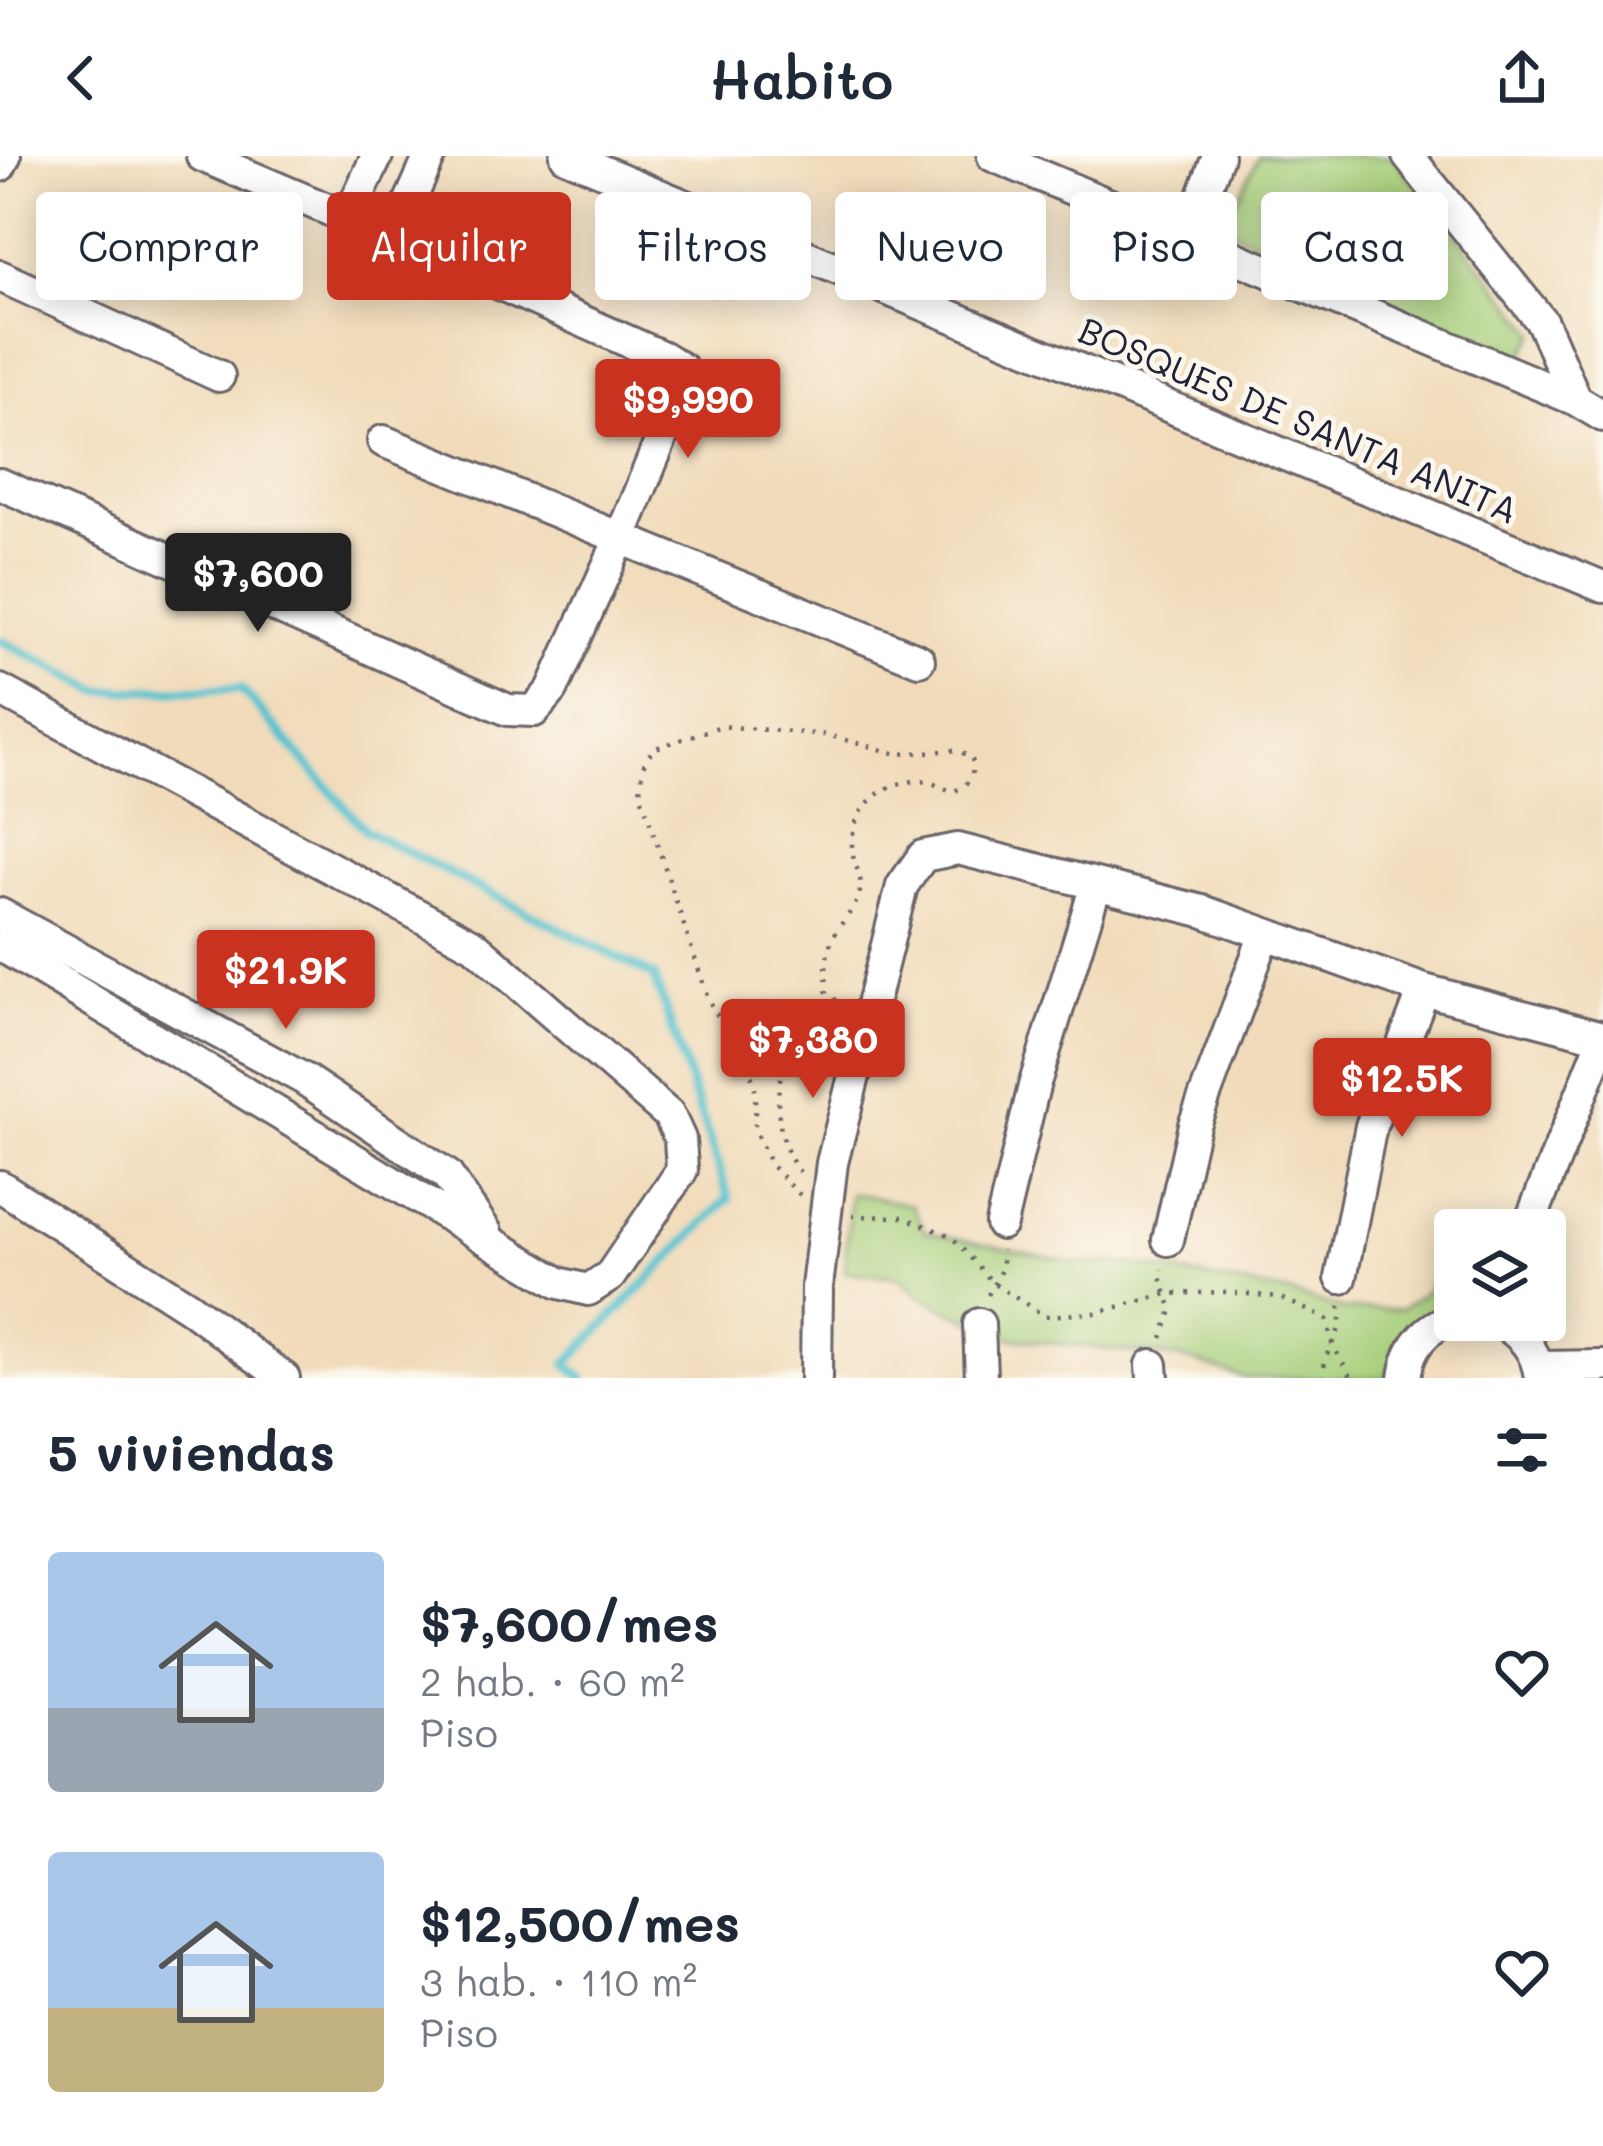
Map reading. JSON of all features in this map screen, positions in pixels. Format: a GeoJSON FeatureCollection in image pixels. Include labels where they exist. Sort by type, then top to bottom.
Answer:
{"type":"FeatureCollection","features":[{"type":"Feature","properties":{"kind":"street"},"geometry":{"type":"LineString","coordinates":[[0,166],[5,156]]}},
{"type":"Feature","properties":{"kind":"street"},"geometry":{"type":"LineString","coordinates":[[202,156],[348,218],[377,156]]}},
{"type":"Feature","properties":{"kind":"street"},"geometry":{"type":"LineString","coordinates":[[0,484],[508,710],[534,711],[552,690],[620,539],[682,388],[682,369],[394,237],[430,156]]}},
{"type":"Feature","properties":{"kind":"street","name":"BOSQUES DE SANTA ANITA"},"geometry":{"type":"LineString","coordinates":[[566,156],[1603,587]]}},
{"type":"Feature","properties":{"kind":"street"},"geometry":{"type":"LineString","coordinates":[[993,156],[1078,192]]}},
{"type":"Feature","properties":{"kind":"street"},"geometry":{"type":"LineString","coordinates":[[1204,192],[1218,156]]}},
{"type":"Feature","properties":{"kind":"street"},"geometry":{"type":"LineString","coordinates":[[1408,156],[1542,322],[1590,408]]}},
{"type":"Feature","properties":{"kind":"street"},"geometry":{"type":"LineString","coordinates":[[1237,259],[1590,408]]}},
{"type":"Feature","properties":{"kind":"street"},"geometry":{"type":"LineString","coordinates":[[0,276],[218,376]]}},
{"type":"Feature","properties":{"kind":"street"},"geometry":{"type":"LineString","coordinates":[[382,442],[919,660]]}},
{"type":"Feature","properties":{"kind":"street"},"geometry":{"type":"LineString","coordinates":[[0,690],[474,945],[669,1115],[680,1139],[682,1170],[610,1276],[588,1290],[559,1283],[0,945]]}},
{"type":"Feature","properties":{"kind":"street"},"geometry":{"type":"LineString","coordinates":[[816,1378],[817,1287],[832,1163],[902,886],[922,856],[958,849],[1202,910],[1424,990],[1603,1038],[1535,1209]]}},
{"type":"Feature","properties":{"kind":"street"},"geometry":{"type":"LineString","coordinates":[[1000,1224],[1034,1086],[1096,885]]}},
{"type":"Feature","properties":{"kind":"street"},"geometry":{"type":"LineString","coordinates":[[0,914],[304,1079],[447,1175],[492,1242]]}},
{"type":"Feature","properties":{"kind":"street"},"geometry":{"type":"LineString","coordinates":[[1168,1240],[1194,1125],[1264,934]]}},
{"type":"Feature","properties":{"kind":"street"},"geometry":{"type":"LineString","coordinates":[[1340,1278],[1371,1126],[1424,990]]}},
{"type":"Feature","properties":{"kind":"street"},"geometry":{"type":"LineString","coordinates":[[181,1054],[202,1024]]}},
{"type":"Feature","properties":{"kind":"street"},"geometry":{"type":"LineString","coordinates":[[0,1186],[172,1295],[284,1378]]}},
{"type":"Feature","properties":{"kind":"street"},"geometry":{"type":"LineString","coordinates":[[980,1324],[981,1378]]}},
{"type":"Feature","properties":{"kind":"street"},"geometry":{"type":"LineString","coordinates":[[1405,1378],[1406,1363],[1420,1339],[1434,1327]]}},
{"type":"Feature","properties":{"kind":"street"},"geometry":{"type":"LineString","coordinates":[[1525,1341],[1539,1372],[1603,1366]]}},
{"type":"Feature","properties":{"kind":"path"},"geometry":{"type":"LineString","coordinates":[[824,1216],[813,1190],[793,1163],[779,1122],[779,1091],[787,1055],[826,1005]]}},
{"type":"Feature","properties":{"kind":"path"},"geometry":{"type":"LineString","coordinates":[[980,1324],[984,1303],[1002,1268],[1000,1224]]}},
{"type":"Feature","properties":{"kind":"path"},"geometry":{"type":"LineString","coordinates":[[1152,1371],[1172,1310],[1162,1280],[1168,1240]]}},
{"type":"Feature","properties":{"kind":"path"},"geometry":{"type":"LineString","coordinates":[[1323,1378],[1325,1359],[1340,1327],[1340,1278]]}},
{"type":"Feature","properties":{"kind":"green space"},"geometry":{"type":"Polygon","coordinates":[[[1259,156],[1392,156],[1421,192],[1261,192],[1261,244],[1237,233],[1237,199],[1259,156]]]}},
{"type":"Feature","properties":{"kind":"green space"},"geometry":{"type":"Polygon","coordinates":[[[1448,225],[1536,333],[1515,366],[1377,300],[1448,300],[1448,225]]]}},
{"type":"Feature","properties":{"kind":"green space"},"geometry":{"type":"Polygon","coordinates":[[[851,1193],[912,1205],[926,1232],[1077,1263],[1127,1264],[1236,1283],[1345,1310],[1402,1309],[1428,1290],[1434,1267],[1434,1311],[1412,1324],[1388,1378],[1245,1378],[1185,1359],[1004,1337],[922,1297],[898,1277],[844,1272],[851,1193]]]}},
{"type":"Feature","properties":{"kind":"waterway"},"geometry":{"type":"LineString","coordinates":[[0,640],[100,691],[241,689],[366,831],[654,976],[729,1198],[566,1364],[583,1378]]}}]}
